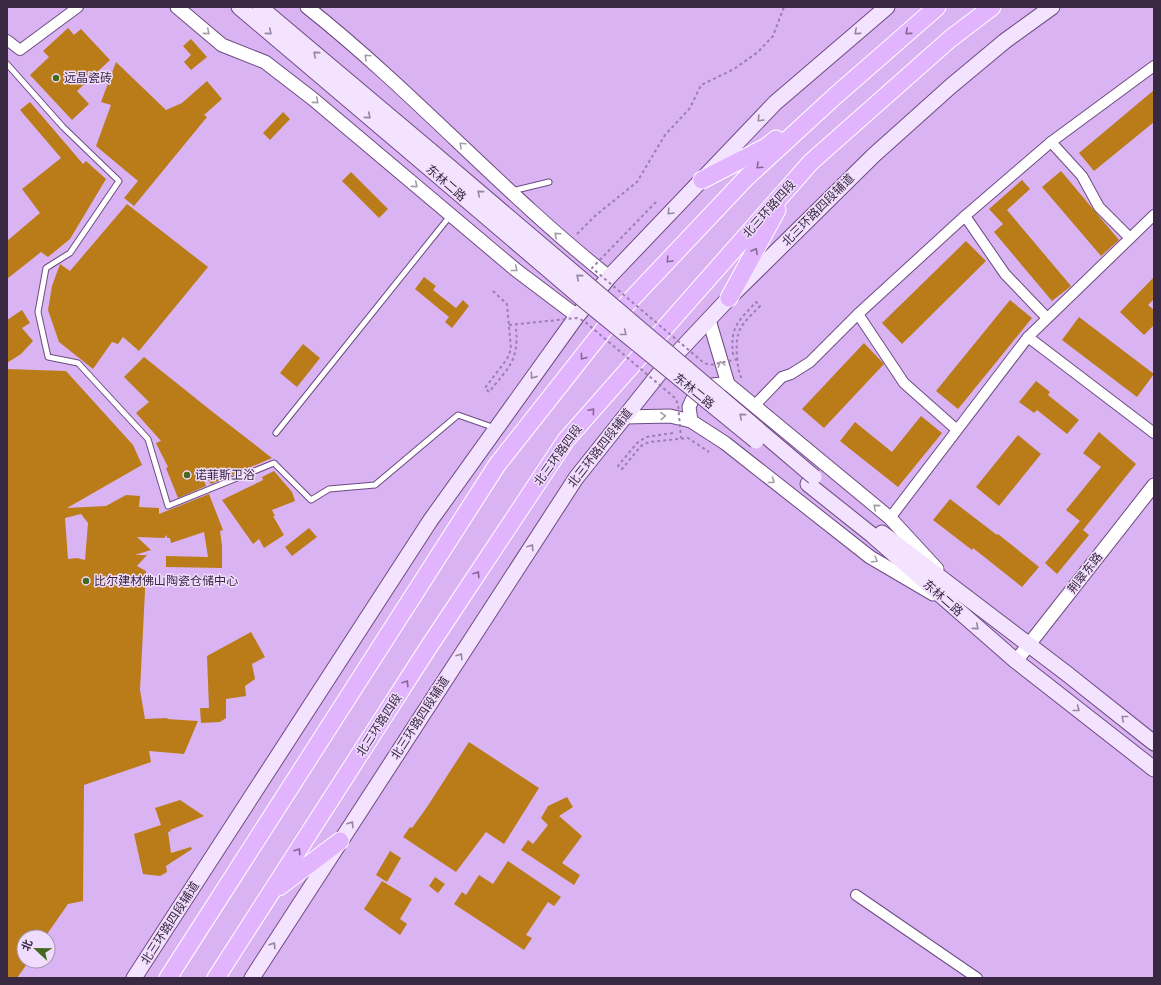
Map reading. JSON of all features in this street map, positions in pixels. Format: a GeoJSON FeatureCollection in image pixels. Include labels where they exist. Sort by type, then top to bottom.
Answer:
{"type":"FeatureCollection","features":[{"type":"Feature","properties":{"kind":"highway"},"geometry":{"type":"LineString","coordinates":[[168,978],[497,465],[609,323],[746,178],[834,97],[937,7]]}},
{"type":"Feature","properties":{"kind":"highway","name":"北三环路四段"},"geometry":{"type":"LineString","coordinates":[[216,978],[428,648],[566,440],[812,162],[944,44],[992,7]]}},
{"type":"Feature","properties":{"kind":"highway"},"geometry":{"type":"LineString","coordinates":[[702,180],[766,147],[834,97]]}},
{"type":"Feature","properties":{"kind":"highway"},"geometry":{"type":"LineString","coordinates":[[729,298],[792,184]]}},
{"type":"Feature","properties":{"kind":"highway"},"geometry":{"type":"LineString","coordinates":[[270,893],[340,841]]}},
{"type":"Feature","properties":{"kind":"highway"},"geometry":{"type":"LineString","coordinates":[[155,978],[235,872]]}},
{"type":"Feature","properties":{"kind":"main road","name":"东林二路"},"geometry":{"type":"LineString","coordinates":[[239,7],[427,157],[811,480],[947,602],[1016,661],[1154,769]]}},
{"type":"Feature","properties":{"kind":"main road","name":"东林二路"},"geometry":{"type":"LineString","coordinates":[[260,7],[427,157]]}},
{"type":"Feature","properties":{"kind":"main road","name":"北三环路四段辅道"},"geometry":{"type":"LineString","coordinates":[[134,978],[426,527],[577,316],[608,277],[775,103],[887,7]]}},
{"type":"Feature","properties":{"kind":"main road","name":"北三环路四段辅道"},"geometry":{"type":"LineString","coordinates":[[252,978],[576,478],[666,365],[729,298],[874,155],[951,86],[1005,41],[1052,7]]}},
{"type":"Feature","properties":{"kind":"main road","name":"东林二路"},"geometry":{"type":"LineString","coordinates":[[811,480],[1029,644],[1154,743]]}},
{"type":"Feature","properties":{"kind":"street"},"geometry":{"type":"LineString","coordinates":[[7,40],[20,50],[78,7]]}},
{"type":"Feature","properties":{"kind":"street"},"geometry":{"type":"LineString","coordinates":[[177,7],[222,44],[265,62],[312,99],[516,270],[577,316]]}},
{"type":"Feature","properties":{"kind":"street"},"geometry":{"type":"LineString","coordinates":[[307,7],[352,43],[571,248],[608,277]]}},
{"type":"Feature","properties":{"kind":"street"},"geometry":{"type":"LineString","coordinates":[[754,406],[782,377],[810,362],[858,314],[965,216],[1051,142],[1154,66]]}},
{"type":"Feature","properties":{"kind":"street"},"geometry":{"type":"LineString","coordinates":[[1051,142],[1082,176],[1099,207],[1130,238]]}},
{"type":"Feature","properties":{"kind":"street"},"geometry":{"type":"LineString","coordinates":[[890,518],[1028,337],[1154,215]]}},
{"type":"Feature","properties":{"kind":"street"},"geometry":{"type":"LineString","coordinates":[[965,216],[1005,274],[1047,318]]}},
{"type":"Feature","properties":{"kind":"street"},"geometry":{"type":"LineString","coordinates":[[858,314],[904,383],[958,430]]}},
{"type":"Feature","properties":{"kind":"street"},"geometry":{"type":"LineString","coordinates":[[709,320],[728,384],[890,518],[952,585]]}},
{"type":"Feature","properties":{"kind":"street"},"geometry":{"type":"LineString","coordinates":[[1028,337],[1154,433]]}},
{"type":"Feature","properties":{"kind":"street"},"geometry":{"type":"LineString","coordinates":[[691,421],[689,407],[700,390],[708,384],[728,384]]}},
{"type":"Feature","properties":{"kind":"street"},"geometry":{"type":"LineString","coordinates":[[624,417],[670,416],[691,421],[725,443],[870,557],[947,602]]}},
{"type":"Feature","properties":{"kind":"street","name":"荆翠东路"},"geometry":{"type":"LineString","coordinates":[[1016,661],[1154,485]]}},
{"type":"Feature","properties":{"kind":"street"},"geometry":{"type":"LineString","coordinates":[[856,895],[977,978]]}},
{"type":"Feature","properties":{"kind":"lane"},"geometry":{"type":"LineString","coordinates":[[7,64],[63,127],[119,181],[70,253],[46,268],[38,312],[48,357],[78,363],[148,439],[168,506],[274,463],[311,500],[329,489],[375,485],[458,415],[496,428]]}},
{"type":"Feature","properties":{"kind":"lane"},"geometry":{"type":"LineString","coordinates":[[511,191],[549,182]]}},
{"type":"Feature","properties":{"kind":"lane"},"geometry":{"type":"LineString","coordinates":[[276,433],[451,215]]}},
{"type":"Feature","properties":{"kind":"path"},"geometry":{"type":"LineString","coordinates":[[574,237],[596,215],[637,182],[666,135],[690,108],[701,84],[734,69],[758,52],[774,36],[784,7]]}},
{"type":"Feature","properties":{"kind":"path"},"geometry":{"type":"LineString","coordinates":[[656,202],[592,268],[704,363],[710,365],[738,359]]}},
{"type":"Feature","properties":{"kind":"path"},"geometry":{"type":"LineString","coordinates":[[493,291],[507,304],[511,349],[508,359],[485,388],[489,392],[513,362],[518,345],[516,329]]}},
{"type":"Feature","properties":{"kind":"path"},"geometry":{"type":"LineString","coordinates":[[733,360],[732,334],[736,324],[756,302],[760,306],[739,328],[736,340],[739,374],[744,384]]}},
{"type":"Feature","properties":{"kind":"path"},"geometry":{"type":"LineString","coordinates":[[509,325],[577,318],[584,321],[675,398],[678,404],[681,438]]}},
{"type":"Feature","properties":{"kind":"path"},"geometry":{"type":"LineString","coordinates":[[673,434],[646,437],[637,444],[618,466],[622,469],[640,446],[649,442],[688,438],[709,452]]}},
{"type":"Feature","properties":{"kind":"building"},"geometry":{"type":"Polygon","coordinates":[[[68,28],[74,35],[81,29],[110,60],[77,91],[89,104],[72,120],[30,75],[49,57],[43,51],[68,28]]]}},
{"type":"Feature","properties":{"kind":"building"},"geometry":{"type":"Polygon","coordinates":[[[191,39],[207,57],[191,70],[184,62],[191,55],[183,46],[191,39]]]}},
{"type":"Feature","properties":{"kind":"building"},"geometry":{"type":"Polygon","coordinates":[[[116,62],[166,110],[182,103],[207,81],[222,99],[204,115],[207,117],[134,206],[124,198],[138,181],[96,146],[111,105],[101,102],[116,62]]]}},
{"type":"Feature","properties":{"kind":"building"},"geometry":{"type":"Polygon","coordinates":[[[1154,90],[1154,122],[1094,171],[1079,153],[1154,90]]]}},
{"type":"Feature","properties":{"kind":"building"},"geometry":{"type":"Polygon","coordinates":[[[30,102],[83,164],[86,161],[106,179],[70,239],[48,257],[41,252],[7,279],[7,241],[40,213],[22,189],[61,158],[20,110],[30,102]]]}},
{"type":"Feature","properties":{"kind":"building"},"geometry":{"type":"Polygon","coordinates":[[[283,112],[290,119],[270,140],[263,133],[283,112]]]}},
{"type":"Feature","properties":{"kind":"building"},"geometry":{"type":"Polygon","coordinates":[[[1061,171],[1119,240],[1101,256],[1042,187],[1061,171]]]}},
{"type":"Feature","properties":{"kind":"building"},"geometry":{"type":"Polygon","coordinates":[[[351,172],[388,209],[379,218],[342,181],[351,172]]]}},
{"type":"Feature","properties":{"kind":"building"},"geometry":{"type":"Polygon","coordinates":[[[1022,180],[1030,189],[1007,210],[1071,286],[1052,301],[994,232],[1003,224],[989,209],[1022,180]]]}},
{"type":"Feature","properties":{"kind":"building"},"geometry":{"type":"Polygon","coordinates":[[[127,204],[208,267],[139,351],[123,337],[118,344],[112,342],[93,369],[59,342],[48,310],[52,286],[60,264],[70,271],[127,204]]]}},
{"type":"Feature","properties":{"kind":"building"},"geometry":{"type":"Polygon","coordinates":[[[966,241],[986,261],[902,344],[882,323],[966,241]]]}},
{"type":"Feature","properties":{"kind":"building"},"geometry":{"type":"Polygon","coordinates":[[[424,277],[436,286],[433,290],[456,308],[463,300],[469,306],[452,328],[445,322],[449,317],[415,289],[424,277]]]}},
{"type":"Feature","properties":{"kind":"building"},"geometry":{"type":"Polygon","coordinates":[[[1154,277],[1154,299],[1148,305],[1154,310],[1154,325],[1144,335],[1120,312],[1154,277]]]}},
{"type":"Feature","properties":{"kind":"building"},"geometry":{"type":"Polygon","coordinates":[[[1010,300],[1032,318],[958,409],[936,391],[1010,300]]]}},
{"type":"Feature","properties":{"kind":"building"},"geometry":{"type":"Polygon","coordinates":[[[22,310],[30,323],[22,328],[33,341],[21,354],[7,363],[7,320],[22,310]]]}},
{"type":"Feature","properties":{"kind":"building"},"geometry":{"type":"Polygon","coordinates":[[[1079,317],[1154,374],[1137,397],[1062,340],[1079,317]]]}},
{"type":"Feature","properties":{"kind":"building"},"geometry":{"type":"Polygon","coordinates":[[[864,343],[884,364],[824,428],[802,409],[864,343]]]}},
{"type":"Feature","properties":{"kind":"building"},"geometry":{"type":"Polygon","coordinates":[[[303,344],[320,358],[297,387],[280,373],[303,344]]]}},
{"type":"Feature","properties":{"kind":"building"},"geometry":{"type":"Polygon","coordinates":[[[144,357],[272,458],[211,484],[204,474],[202,475],[206,486],[178,498],[166,468],[168,467],[156,443],[161,441],[136,413],[149,402],[124,377],[144,357]]]}},
{"type":"Feature","properties":{"kind":"building"},"geometry":{"type":"Polygon","coordinates":[[[7,369],[66,371],[133,445],[142,465],[67,508],[106,506],[126,495],[140,496],[139,507],[159,508],[159,514],[209,494],[223,530],[220,531],[222,568],[166,567],[166,556],[208,557],[204,532],[171,543],[170,538],[167,538],[167,535],[164,538],[137,537],[151,550],[135,555],[147,555],[137,566],[146,571],[140,690],[145,719],[168,718],[167,719],[198,721],[184,754],[149,751],[151,762],[84,785],[83,901],[68,904],[51,929],[16,929],[16,969],[23,969],[17,978],[7,978],[7,369]],[[81,514],[65,518],[68,559],[77,558],[85,560],[88,523],[81,514]]]}},
{"type":"Feature","properties":{"kind":"building"},"geometry":{"type":"Polygon","coordinates":[[[1036,381],[1050,392],[1048,395],[1079,420],[1067,434],[1037,410],[1034,413],[1019,402],[1036,381]]]}},
{"type":"Feature","properties":{"kind":"building"},"geometry":{"type":"Polygon","coordinates":[[[921,416],[942,433],[898,487],[840,441],[855,422],[892,452],[921,416]]]}},
{"type":"Feature","properties":{"kind":"building"},"geometry":{"type":"Polygon","coordinates":[[[1099,432],[1136,464],[1083,530],[1089,535],[1057,574],[1045,563],[1080,521],[1066,510],[1101,467],[1083,453],[1099,432]]]}},
{"type":"Feature","properties":{"kind":"building"},"geometry":{"type":"Polygon","coordinates":[[[1018,435],[1041,454],[999,506],[976,487],[1018,435]]]}},
{"type":"Feature","properties":{"kind":"building"},"geometry":{"type":"Polygon","coordinates":[[[274,471],[292,492],[295,501],[272,510],[275,516],[273,516],[284,535],[264,548],[259,539],[253,544],[222,500],[263,480],[262,477],[274,471]]]}},
{"type":"Feature","properties":{"kind":"building"},"geometry":{"type":"Polygon","coordinates":[[[950,499],[997,535],[998,534],[1039,567],[1022,587],[973,548],[972,550],[933,520],[950,499]]]}},
{"type":"Feature","properties":{"kind":"building"},"geometry":{"type":"Polygon","coordinates":[[[309,528],[317,537],[292,556],[285,547],[309,528]]]}},
{"type":"Feature","properties":{"kind":"building"},"geometry":{"type":"Polygon","coordinates":[[[251,632],[265,657],[252,664],[255,679],[245,686],[246,696],[226,699],[226,718],[220,722],[201,723],[200,708],[209,708],[207,656],[251,632]]]}},
{"type":"Feature","properties":{"kind":"building"},"geometry":{"type":"Polygon","coordinates":[[[469,742],[539,788],[504,844],[486,832],[456,872],[403,837],[410,827],[412,828],[427,807],[469,742]]]}},
{"type":"Feature","properties":{"kind":"building"},"geometry":{"type":"Polygon","coordinates":[[[567,797],[573,807],[559,816],[582,836],[562,863],[580,875],[574,885],[521,850],[528,840],[533,844],[548,825],[541,818],[548,806],[567,797]]]}},
{"type":"Feature","properties":{"kind":"building"},"geometry":{"type":"Polygon","coordinates":[[[180,800],[204,816],[168,832],[171,853],[191,847],[192,849],[166,866],[167,872],[160,876],[143,874],[134,834],[161,825],[155,808],[180,800]]]}},
{"type":"Feature","properties":{"kind":"building"},"geometry":{"type":"Polygon","coordinates":[[[390,851],[401,858],[387,882],[376,875],[390,851]]]}},
{"type":"Feature","properties":{"kind":"building"},"geometry":{"type":"Polygon","coordinates":[[[508,861],[561,897],[554,906],[548,902],[526,935],[532,938],[524,950],[454,904],[462,892],[466,895],[479,875],[493,884],[508,861]]]}},
{"type":"Feature","properties":{"kind":"building"},"geometry":{"type":"Polygon","coordinates":[[[435,877],[445,884],[438,893],[429,886],[435,877]]]}},
{"type":"Feature","properties":{"kind":"building"},"geometry":{"type":"Polygon","coordinates":[[[382,881],[412,899],[400,919],[407,924],[400,935],[364,909],[382,881]]]}},
{"type":"Feature","properties":{"kind":"place","name":"远晶瓷砖"},"geometry":{"type":"Point","coordinates":[56,78]}},
{"type":"Feature","properties":{"kind":"place","name":"诺菲斯卫浴"},"geometry":{"type":"Point","coordinates":[187,475]}},
{"type":"Feature","properties":{"kind":"place","name":"比尔建材佛山陶瓷仓储中心"},"geometry":{"type":"Point","coordinates":[86,581]}}]}
